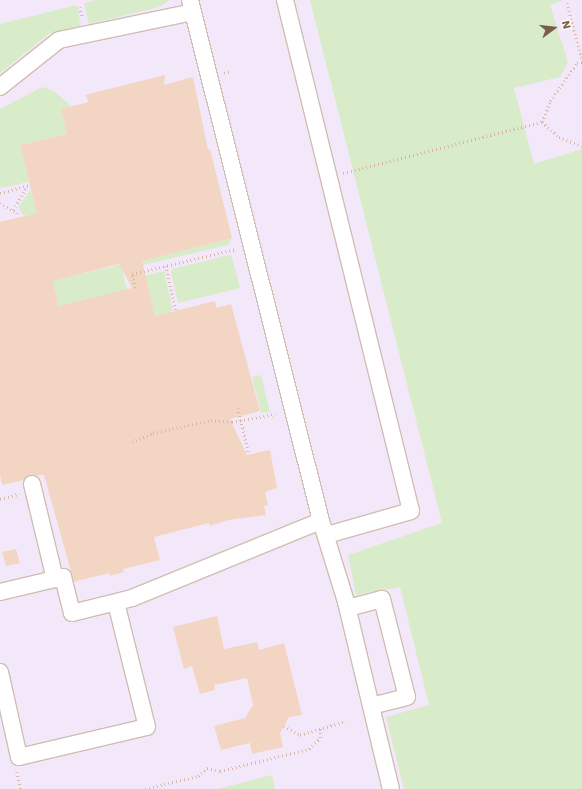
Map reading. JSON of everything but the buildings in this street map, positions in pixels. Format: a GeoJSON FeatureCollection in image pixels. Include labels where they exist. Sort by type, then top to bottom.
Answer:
{"type":"FeatureCollection","features":[{"type":"Feature","properties":{"kind":"lane"},"geometry":{"type":"LineString","coordinates":[[0,592],[63,577],[72,613],[116,603],[324,528],[411,511],[285,0]]}},
{"type":"Feature","properties":{"kind":"lane"},"geometry":{"type":"LineString","coordinates":[[0,88],[60,40],[191,6],[324,528],[348,608],[391,789]]}},
{"type":"Feature","properties":{"kind":"lane"},"geometry":{"type":"LineString","coordinates":[[32,484],[55,579]]}},
{"type":"Feature","properties":{"kind":"lane"},"geometry":{"type":"LineString","coordinates":[[348,608],[382,599],[407,697],[371,706]]}},
{"type":"Feature","properties":{"kind":"lane"},"geometry":{"type":"LineString","coordinates":[[0,672],[19,757],[147,727],[116,603]]}},
{"type":"Feature","properties":{"kind":"path"},"geometry":{"type":"LineString","coordinates":[[542,122],[550,101],[577,63],[582,60],[567,3]]}},
{"type":"Feature","properties":{"kind":"path"},"geometry":{"type":"LineString","coordinates":[[80,7],[84,23]]}},
{"type":"Feature","properties":{"kind":"path"},"geometry":{"type":"LineString","coordinates":[[329,177],[542,122]]}},
{"type":"Feature","properties":{"kind":"path"},"geometry":{"type":"LineString","coordinates":[[542,122],[559,137],[582,146]]}},
{"type":"Feature","properties":{"kind":"path"},"geometry":{"type":"LineString","coordinates":[[0,193],[30,185]]}},
{"type":"Feature","properties":{"kind":"path"},"geometry":{"type":"LineString","coordinates":[[12,210],[25,190],[24,186]]}},
{"type":"Feature","properties":{"kind":"path"},"geometry":{"type":"LineString","coordinates":[[0,203],[12,210],[18,217]]}},
{"type":"Feature","properties":{"kind":"path"},"geometry":{"type":"LineString","coordinates":[[135,288],[132,274],[237,249]]}},
{"type":"Feature","properties":{"kind":"path"},"geometry":{"type":"LineString","coordinates":[[166,266],[176,311]]}},
{"type":"Feature","properties":{"kind":"path"},"geometry":{"type":"LineString","coordinates":[[238,408],[249,454]]}},
{"type":"Feature","properties":{"kind":"path"},"geometry":{"type":"LineString","coordinates":[[132,442],[153,434],[212,420],[232,422],[275,414]]}},
{"type":"Feature","properties":{"kind":"path"},"geometry":{"type":"LineString","coordinates":[[284,726],[300,735],[346,721]]}},
{"type":"Feature","properties":{"kind":"path"},"geometry":{"type":"LineString","coordinates":[[145,789],[198,776],[208,768],[220,771],[309,749],[320,738],[320,729]]}},
{"type":"Feature","properties":{"kind":"shaded area"},"geometry":{"type":"Polygon","coordinates":[[[0,0],[582,0],[582,789],[0,789],[0,0]]]}},
{"type":"Feature","properties":{"kind":"green space"},"geometry":{"type":"Polygon","coordinates":[[[97,0],[170,0],[159,7],[89,24],[84,3],[97,0]]]}},
{"type":"Feature","properties":{"kind":"green space"},"geometry":{"type":"Polygon","coordinates":[[[310,0],[564,0],[550,5],[568,62],[560,77],[514,88],[534,164],[582,149],[582,789],[404,789],[386,717],[429,705],[400,587],[356,595],[348,555],[442,523],[310,0]]]}},
{"type":"Feature","properties":{"kind":"green space"},"geometry":{"type":"Polygon","coordinates":[[[77,5],[81,26],[50,33],[0,73],[0,24],[77,5]]]}},
{"type":"Feature","properties":{"kind":"green space"},"geometry":{"type":"Polygon","coordinates":[[[42,87],[54,91],[71,106],[61,109],[67,134],[20,145],[29,182],[0,188],[0,109],[42,87]]]}},
{"type":"Feature","properties":{"kind":"green space"},"geometry":{"type":"Polygon","coordinates":[[[31,189],[37,213],[24,216],[18,207],[31,189]]]}},
{"type":"Feature","properties":{"kind":"green space"},"geometry":{"type":"Polygon","coordinates":[[[232,238],[228,245],[122,270],[127,290],[59,306],[51,272],[64,278],[232,238]]]}},
{"type":"Feature","properties":{"kind":"green space"},"geometry":{"type":"Polygon","coordinates":[[[229,255],[232,257],[240,288],[178,303],[171,272],[172,269],[229,255]]]}},
{"type":"Feature","properties":{"kind":"green space"},"geometry":{"type":"Polygon","coordinates":[[[164,271],[173,311],[155,316],[144,276],[164,271]]]}},
{"type":"Feature","properties":{"kind":"green space"},"geometry":{"type":"Polygon","coordinates":[[[261,375],[270,412],[261,413],[252,377],[261,375]]]}},
{"type":"Feature","properties":{"kind":"green space"},"geometry":{"type":"Polygon","coordinates":[[[272,775],[275,789],[217,789],[272,775]]]}}]}
